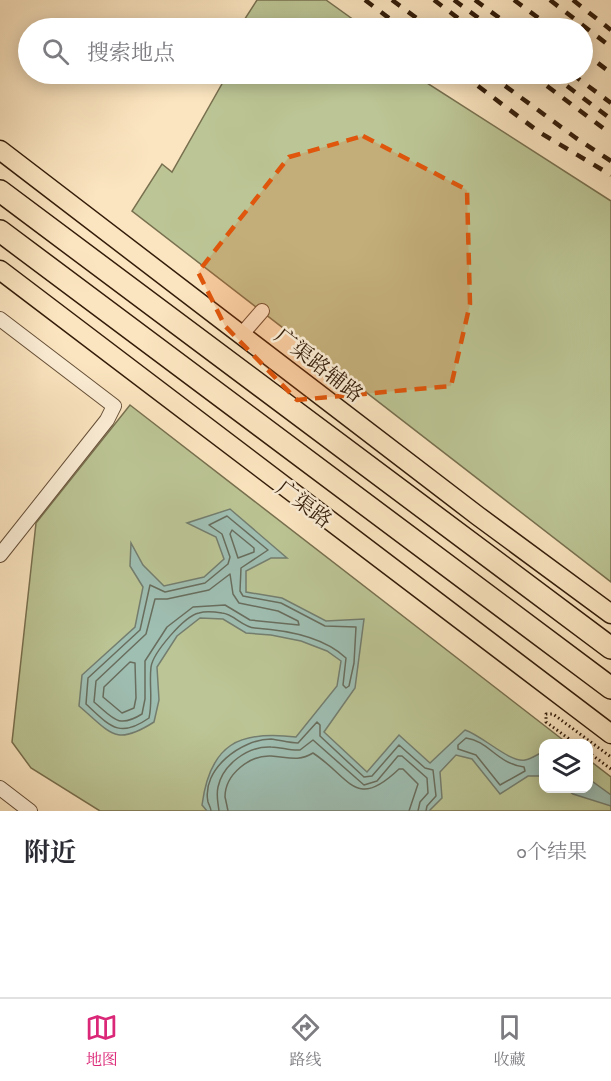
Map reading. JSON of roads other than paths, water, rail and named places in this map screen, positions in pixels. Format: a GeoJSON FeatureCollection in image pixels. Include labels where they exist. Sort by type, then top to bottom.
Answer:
{"type":"FeatureCollection","features":[{"type":"Feature","properties":{"kind":"highway"},"geometry":{"type":"LineString","coordinates":[[0,191],[611,648]]}},
{"type":"Feature","properties":{"kind":"highway","name":"广渠路"},"geometry":{"type":"LineString","coordinates":[[0,231],[611,687]]}},
{"type":"Feature","properties":{"kind":"highway"},"geometry":{"type":"LineString","coordinates":[[0,250],[108,312]]}},
{"type":"Feature","properties":{"kind":"main road","name":"广渠路辅路"},"geometry":{"type":"LineString","coordinates":[[0,150],[478,516],[611,614]]}},
{"type":"Feature","properties":{"kind":"main road","name":"广渠路"},"geometry":{"type":"LineString","coordinates":[[0,270],[611,734]]}},
{"type":"Feature","properties":{"kind":"street"},"geometry":{"type":"LineString","coordinates":[[242,334],[262,311]]}},
{"type":"Feature","properties":{"kind":"street"},"geometry":{"type":"LineString","coordinates":[[0,319],[114,406],[107,420],[0,555]]}},
{"type":"Feature","properties":{"kind":"street"},"geometry":{"type":"LineString","coordinates":[[0,788],[30,811]]}},
{"type":"Feature","properties":{"kind":"water"},"geometry":{"type":"Polygon","coordinates":[[[230,509],[287,558],[271,558],[246,571],[246,592],[282,598],[326,621],[364,619],[355,688],[324,732],[367,772],[399,735],[430,763],[465,730],[519,760],[539,754],[539,776],[528,776],[500,794],[472,759],[456,755],[440,772],[442,798],[429,811],[207,811],[202,805],[206,784],[220,755],[243,739],[276,735],[296,737],[337,686],[341,661],[327,651],[301,641],[246,633],[223,619],[200,618],[177,636],[157,667],[159,700],[154,722],[141,730],[122,735],[107,730],[79,706],[82,675],[135,627],[143,587],[130,566],[131,543],[143,565],[164,586],[204,577],[224,559],[216,537],[187,523],[230,509]]]}},
{"type":"Feature","properties":{"kind":"water"},"geometry":{"type":"Polygon","coordinates":[[[593,782],[611,795],[611,806],[573,794],[593,793],[593,782]]]}},
{"type":"Feature","properties":{"kind":"railway"},"geometry":{"type":"LineString","coordinates":[[365,0],[389,18]]}},
{"type":"Feature","properties":{"kind":"railway"},"geometry":{"type":"LineString","coordinates":[[392,0],[416,18]]}},
{"type":"Feature","properties":{"kind":"railway"},"geometry":{"type":"LineString","coordinates":[[434,0],[458,18]]}},
{"type":"Feature","properties":{"kind":"railway"},"geometry":{"type":"LineString","coordinates":[[454,0],[478,18]]}},
{"type":"Feature","properties":{"kind":"railway"},"geometry":{"type":"LineString","coordinates":[[475,0],[499,18]]}},
{"type":"Feature","properties":{"kind":"railway"},"geometry":{"type":"LineString","coordinates":[[514,0],[538,18]]}},
{"type":"Feature","properties":{"kind":"railway"},"geometry":{"type":"LineString","coordinates":[[550,0],[573,18]]}},
{"type":"Feature","properties":{"kind":"railway"},"geometry":{"type":"LineString","coordinates":[[573,0],[611,30]]}},
{"type":"Feature","properties":{"kind":"railway"},"geometry":{"type":"LineString","coordinates":[[593,33],[611,47]]}},
{"type":"Feature","properties":{"kind":"railway"},"geometry":{"type":"LineString","coordinates":[[593,59],[611,73]]}},
{"type":"Feature","properties":{"kind":"railway"},"geometry":{"type":"LineString","coordinates":[[475,84],[539,132],[611,175]]}},
{"type":"Feature","properties":{"kind":"railway"},"geometry":{"type":"LineString","coordinates":[[503,84],[611,161]]}},
{"type":"Feature","properties":{"kind":"railway"},"geometry":{"type":"LineString","coordinates":[[544,84],[611,134]]}},
{"type":"Feature","properties":{"kind":"railway"},"geometry":{"type":"LineString","coordinates":[[564,84],[611,119]]}},
{"type":"Feature","properties":{"kind":"railway"},"geometry":{"type":"LineString","coordinates":[[585,84],[611,103]]}}]}
